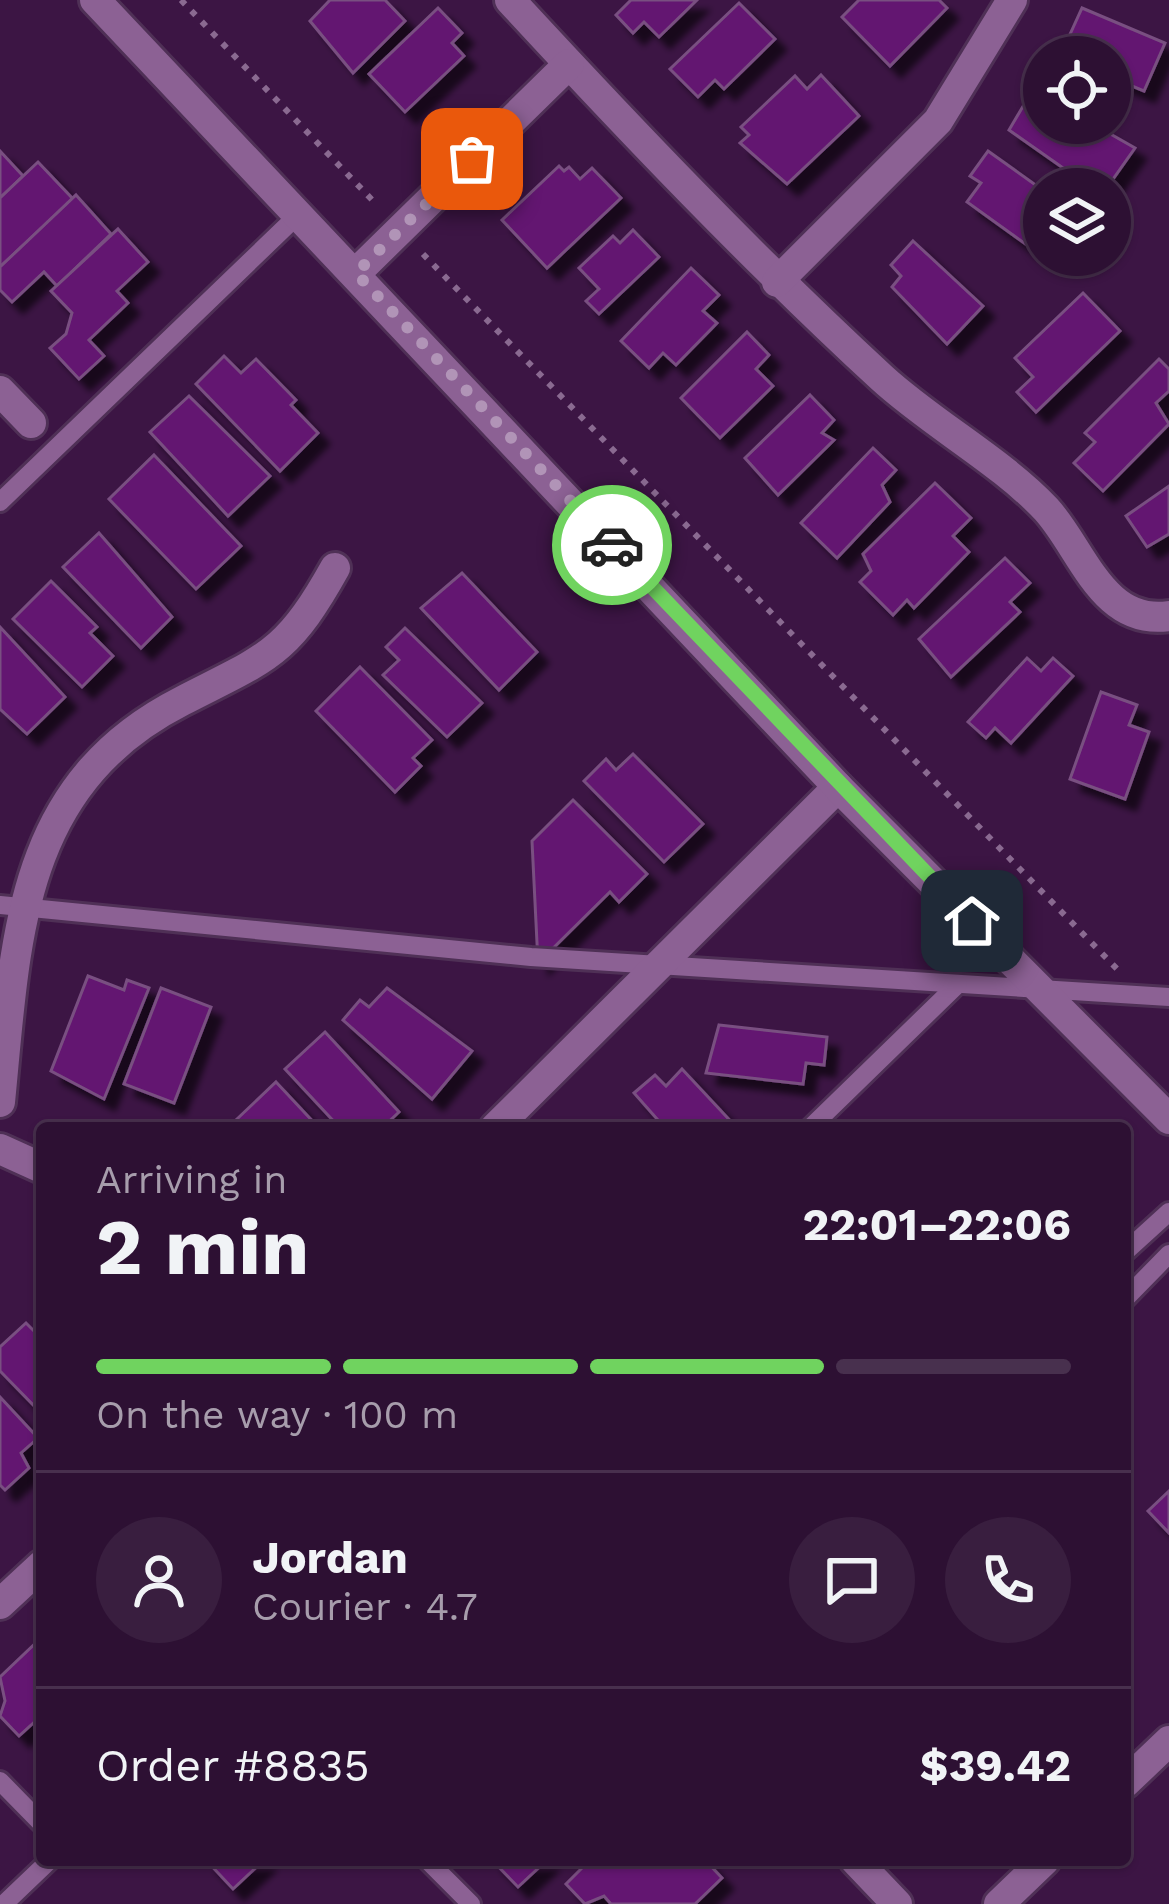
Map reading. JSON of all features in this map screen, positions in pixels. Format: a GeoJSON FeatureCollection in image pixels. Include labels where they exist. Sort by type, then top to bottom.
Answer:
{"type":"FeatureCollection","features":[{"type":"Feature","properties":{"kind":"street"},"geometry":{"type":"LineString","coordinates":[[95,0],[838,787],[1169,1119]]}},
{"type":"Feature","properties":{"kind":"street"},"geometry":{"type":"LineString","coordinates":[[510,0],[777,282],[910,404],[1045,508],[1105,594],[1153,623]]}},
{"type":"Feature","properties":{"kind":"street"},"geometry":{"type":"LineString","coordinates":[[777,282],[938,121],[1012,0]]}},
{"type":"Feature","properties":{"kind":"street"},"geometry":{"type":"LineString","coordinates":[[356,273],[569,64]]}},
{"type":"Feature","properties":{"kind":"street"},"geometry":{"type":"LineString","coordinates":[[0,391],[31,424]]}},
{"type":"Feature","properties":{"kind":"street"},"geometry":{"type":"LineString","coordinates":[[0,1102],[11,906],[62,807],[104,757],[167,710],[231,681],[302,628],[335,568]]}},
{"type":"Feature","properties":{"kind":"street"},"geometry":{"type":"LineString","coordinates":[[500,1122],[838,787]]}},
{"type":"Feature","properties":{"kind":"street"},"geometry":{"type":"LineString","coordinates":[[0,1150],[36,1165]]}},
{"type":"Feature","properties":{"kind":"street"},"geometry":{"type":"LineString","coordinates":[[0,1604],[36,1571]]}},
{"type":"Feature","properties":{"kind":"street"},"geometry":{"type":"LineString","coordinates":[[1131,1777],[1169,1741]]}},
{"type":"Feature","properties":{"kind":"street"},"geometry":{"type":"LineString","coordinates":[[861,1866],[897,1904]]}},
{"type":"Feature","properties":{"kind":"street"},"geometry":{"type":"LineString","coordinates":[[999,1904],[1039,1866]]}},
{"type":"Feature","properties":{"kind":"lane"},"geometry":{"type":"LineString","coordinates":[[0,502],[300,213]]}},
{"type":"Feature","properties":{"kind":"lane"},"geometry":{"type":"LineString","coordinates":[[11,906],[659,965],[1169,998]]}},
{"type":"Feature","properties":{"kind":"lane"},"geometry":{"type":"LineString","coordinates":[[816,1122],[958,983]]}},
{"type":"Feature","properties":{"kind":"lane"},"geometry":{"type":"LineString","coordinates":[[1131,1247],[1169,1212]]}},
{"type":"Feature","properties":{"kind":"lane"},"geometry":{"type":"LineString","coordinates":[[1131,1292],[1169,1254]]}},
{"type":"Feature","properties":{"kind":"lane"},"geometry":{"type":"LineString","coordinates":[[0,1781],[36,1818]]}},
{"type":"Feature","properties":{"kind":"lane"},"geometry":{"type":"LineString","coordinates":[[4,1904],[44,1866]]}},
{"type":"Feature","properties":{"kind":"lane"},"geometry":{"type":"LineString","coordinates":[[433,1866],[471,1904]]}},
{"type":"Feature","properties":{"kind":"path"},"geometry":{"type":"LineString","coordinates":[[181,0],[375,203]]}},
{"type":"Feature","properties":{"kind":"path"},"geometry":{"type":"LineString","coordinates":[[424,254],[1142,995]]}},
{"type":"Feature","properties":{"kind":"building"},"geometry":{"type":"Polygon","coordinates":[[[330,0],[385,0],[405,21],[353,73],[310,21],[330,0]]]}},
{"type":"Feature","properties":{"kind":"building"},"geometry":{"type":"Polygon","coordinates":[[[631,0],[697,0],[659,37],[644,22],[633,33],[616,15],[631,0]]]}},
{"type":"Feature","properties":{"kind":"building"},"geometry":{"type":"Polygon","coordinates":[[[859,0],[939,0],[947,8],[890,66],[842,17],[859,0]]]}},
{"type":"Feature","properties":{"kind":"building"},"geometry":{"type":"Polygon","coordinates":[[[739,3],[775,39],[724,89],[715,80],[698,97],[670,69],[739,3]]]}},
{"type":"Feature","properties":{"kind":"building"},"geometry":{"type":"Polygon","coordinates":[[[438,8],[462,33],[452,43],[464,56],[405,112],[369,74],[438,8]]]}},
{"type":"Feature","properties":{"kind":"building"},"geometry":{"type":"Polygon","coordinates":[[[1082,8],[1165,43],[1144,91],[1131,86],[1131,36],[1069,36],[1082,8]]]}},
{"type":"Feature","properties":{"kind":"building"},"geometry":{"type":"Polygon","coordinates":[[[821,75],[859,116],[787,184],[740,143],[749,135],[741,127],[795,76],[807,89],[821,75]]]}},
{"type":"Feature","properties":{"kind":"building"},"geometry":{"type":"Polygon","coordinates":[[[1023,106],[1023,140],[1009,130],[1023,106]]]}},
{"type":"Feature","properties":{"kind":"building"},"geometry":{"type":"Polygon","coordinates":[[[1029,144],[1128,144],[1135,148],[1121,168],[1063,168],[1029,144]]]}},
{"type":"Feature","properties":{"kind":"building"},"geometry":{"type":"Polygon","coordinates":[[[0,151],[23,176],[0,198],[0,151]]]}},
{"type":"Feature","properties":{"kind":"building"},"geometry":{"type":"Polygon","coordinates":[[[988,151],[1023,176],[1023,242],[967,202],[981,183],[970,176],[988,151]]]}},
{"type":"Feature","properties":{"kind":"building"},"geometry":{"type":"Polygon","coordinates":[[[38,162],[73,199],[0,267],[0,198],[38,162]]]}},
{"type":"Feature","properties":{"kind":"building"},"geometry":{"type":"Polygon","coordinates":[[[559,166],[564,171],[569,167],[580,179],[592,168],[621,198],[547,268],[502,220],[559,166]]]}},
{"type":"Feature","properties":{"kind":"building"},"geometry":{"type":"Polygon","coordinates":[[[76,195],[111,234],[57,286],[44,272],[12,302],[0,290],[0,267],[76,195]]]}},
{"type":"Feature","properties":{"kind":"building"},"geometry":{"type":"Polygon","coordinates":[[[118,229],[148,262],[117,291],[128,303],[89,340],[104,356],[79,379],[50,348],[66,334],[72,313],[51,291],[118,229]]]}},
{"type":"Feature","properties":{"kind":"building"},"geometry":{"type":"Polygon","coordinates":[[[633,230],[659,257],[599,314],[586,301],[599,289],[579,268],[613,236],[620,243],[633,230]]]}},
{"type":"Feature","properties":{"kind":"building"},"geometry":{"type":"Polygon","coordinates":[[[913,241],[983,306],[947,344],[892,287],[901,276],[891,265],[913,241]]]}},
{"type":"Feature","properties":{"kind":"building"},"geometry":{"type":"Polygon","coordinates":[[[691,268],[719,295],[703,311],[717,323],[676,365],[663,353],[649,368],[621,341],[691,268]]]}},
{"type":"Feature","properties":{"kind":"building"},"geometry":{"type":"Polygon","coordinates":[[[1083,293],[1120,331],[1036,412],[1017,392],[1033,377],[1015,358],[1083,293]]]}},
{"type":"Feature","properties":{"kind":"building"},"geometry":{"type":"Polygon","coordinates":[[[747,332],[769,355],[756,369],[773,386],[720,438],[681,398],[747,332]]]}},
{"type":"Feature","properties":{"kind":"building"},"geometry":{"type":"Polygon","coordinates":[[[224,356],[241,373],[256,359],[296,400],[291,405],[318,433],[280,471],[196,384],[224,356]]]}},
{"type":"Feature","properties":{"kind":"building"},"geometry":{"type":"Polygon","coordinates":[[[1159,359],[1169,369],[1169,391],[1156,403],[1169,424],[1103,491],[1074,463],[1095,442],[1085,433],[1159,359]]]}},
{"type":"Feature","properties":{"kind":"building"},"geometry":{"type":"Polygon","coordinates":[[[810,395],[834,420],[822,433],[834,440],[778,495],[745,458],[810,395]]]}},
{"type":"Feature","properties":{"kind":"building"},"geometry":{"type":"Polygon","coordinates":[[[189,396],[270,476],[228,516],[150,432],[189,396]]]}},
{"type":"Feature","properties":{"kind":"building"},"geometry":{"type":"Polygon","coordinates":[[[873,448],[896,470],[882,485],[890,502],[837,558],[801,523],[873,448]]]}},
{"type":"Feature","properties":{"kind":"building"},"geometry":{"type":"Polygon","coordinates":[[[154,455],[241,546],[196,589],[109,499],[154,455]]]}},
{"type":"Feature","properties":{"kind":"building"},"geometry":{"type":"Polygon","coordinates":[[[935,483],[971,518],[953,536],[969,552],[914,608],[907,600],[893,615],[860,582],[871,571],[863,554],[935,483]]]}},
{"type":"Feature","properties":{"kind":"building"},"geometry":{"type":"Polygon","coordinates":[[[1169,486],[1169,534],[1147,547],[1126,516],[1169,486]]]}},
{"type":"Feature","properties":{"kind":"building"},"geometry":{"type":"Polygon","coordinates":[[[99,533],[172,617],[141,648],[63,567],[99,533]]]}},
{"type":"Feature","properties":{"kind":"building"},"geometry":{"type":"Polygon","coordinates":[[[1005,558],[1030,583],[1010,602],[1020,612],[951,677],[919,639],[1005,558]]]}},
{"type":"Feature","properties":{"kind":"building"},"geometry":{"type":"Polygon","coordinates":[[[462,573],[537,652],[499,690],[421,608],[462,573]]]}},
{"type":"Feature","properties":{"kind":"building"},"geometry":{"type":"Polygon","coordinates":[[[51,581],[97,627],[90,633],[113,656],[82,687],[13,619],[51,581]]]}},
{"type":"Feature","properties":{"kind":"building"},"geometry":{"type":"Polygon","coordinates":[[[0,627],[65,697],[27,734],[0,709],[0,627]]]}},
{"type":"Feature","properties":{"kind":"building"},"geometry":{"type":"Polygon","coordinates":[[[405,628],[482,703],[447,737],[383,675],[399,660],[386,647],[405,628]]]}},
{"type":"Feature","properties":{"kind":"building"},"geometry":{"type":"Polygon","coordinates":[[[1027,658],[1041,671],[1053,658],[1073,676],[1011,743],[995,728],[986,738],[968,722],[1027,658]]]}},
{"type":"Feature","properties":{"kind":"building"},"geometry":{"type":"Polygon","coordinates":[[[360,667],[432,740],[413,758],[421,766],[395,792],[316,711],[360,667]]]}},
{"type":"Feature","properties":{"kind":"building"},"geometry":{"type":"Polygon","coordinates":[[[1101,692],[1137,705],[1129,725],[1149,732],[1125,799],[1070,779],[1101,692]]]}},
{"type":"Feature","properties":{"kind":"building"},"geometry":{"type":"Polygon","coordinates":[[[633,754],[703,824],[664,862],[584,781],[606,759],[616,770],[633,754]]]}},
{"type":"Feature","properties":{"kind":"building"},"geometry":{"type":"Polygon","coordinates":[[[573,800],[647,874],[619,902],[610,892],[538,963],[532,841],[573,800]]]}},
{"type":"Feature","properties":{"kind":"building"},"geometry":{"type":"Polygon","coordinates":[[[88,976],[124,990],[127,980],[149,988],[104,1099],[51,1071],[88,976]]]}},
{"type":"Feature","properties":{"kind":"building"},"geometry":{"type":"Polygon","coordinates":[[[161,988],[211,1007],[174,1103],[124,1084],[161,988]]]}},
{"type":"Feature","properties":{"kind":"building"},"geometry":{"type":"Polygon","coordinates":[[[387,988],[472,1051],[432,1099],[343,1020],[360,1000],[369,1007],[387,988]]]}},
{"type":"Feature","properties":{"kind":"building"},"geometry":{"type":"Polygon","coordinates":[[[719,1025],[827,1037],[824,1065],[806,1063],[803,1084],[706,1073],[719,1025]]]}},
{"type":"Feature","properties":{"kind":"building"},"geometry":{"type":"Polygon","coordinates":[[[325,1032],[399,1112],[388,1122],[334,1122],[285,1069],[325,1032]]]}},
{"type":"Feature","properties":{"kind":"building"},"geometry":{"type":"Polygon","coordinates":[[[682,1069],[731,1122],[660,1122],[634,1093],[655,1075],[666,1086],[682,1069]]]}},
{"type":"Feature","properties":{"kind":"building"},"geometry":{"type":"Polygon","coordinates":[[[276,1082],[313,1122],[240,1122],[237,1119],[276,1082]]]}},
{"type":"Feature","properties":{"kind":"building"},"geometry":{"type":"Polygon","coordinates":[[[26,1323],[36,1333],[36,1408],[0,1371],[0,1347],[26,1323]]]}},
{"type":"Feature","properties":{"kind":"building"},"geometry":{"type":"Polygon","coordinates":[[[0,1397],[36,1440],[21,1453],[29,1468],[5,1490],[0,1485],[0,1397]]]}},
{"type":"Feature","properties":{"kind":"building"},"geometry":{"type":"Polygon","coordinates":[[[1169,1491],[1169,1533],[1148,1511],[1169,1491]]]}},
{"type":"Feature","properties":{"kind":"building"},"geometry":{"type":"Polygon","coordinates":[[[36,1643],[36,1720],[19,1736],[0,1716],[5,1701],[0,1677],[36,1643]]]}},
{"type":"Feature","properties":{"kind":"building"},"geometry":{"type":"Polygon","coordinates":[[[212,1866],[258,1866],[233,1889],[212,1866]]]}},
{"type":"Feature","properties":{"kind":"building"},"geometry":{"type":"Polygon","coordinates":[[[498,1866],[541,1866],[518,1887],[498,1866]]]}},
{"type":"Feature","properties":{"kind":"building"},"geometry":{"type":"Polygon","coordinates":[[[584,1866],[711,1866],[722,1878],[695,1904],[611,1904],[604,1896],[585,1904],[566,1884],[584,1866]]]}},
{"type":"Feature","properties":{"kind":"way so far"},"geometry":{"type":"LineString","coordinates":[[472,159],[356,273],[612,545]]}},
{"type":"Feature","properties":{"kind":"route"},"geometry":{"type":"LineString","coordinates":[[612,545],[838,787],[972,921]]}}]}
